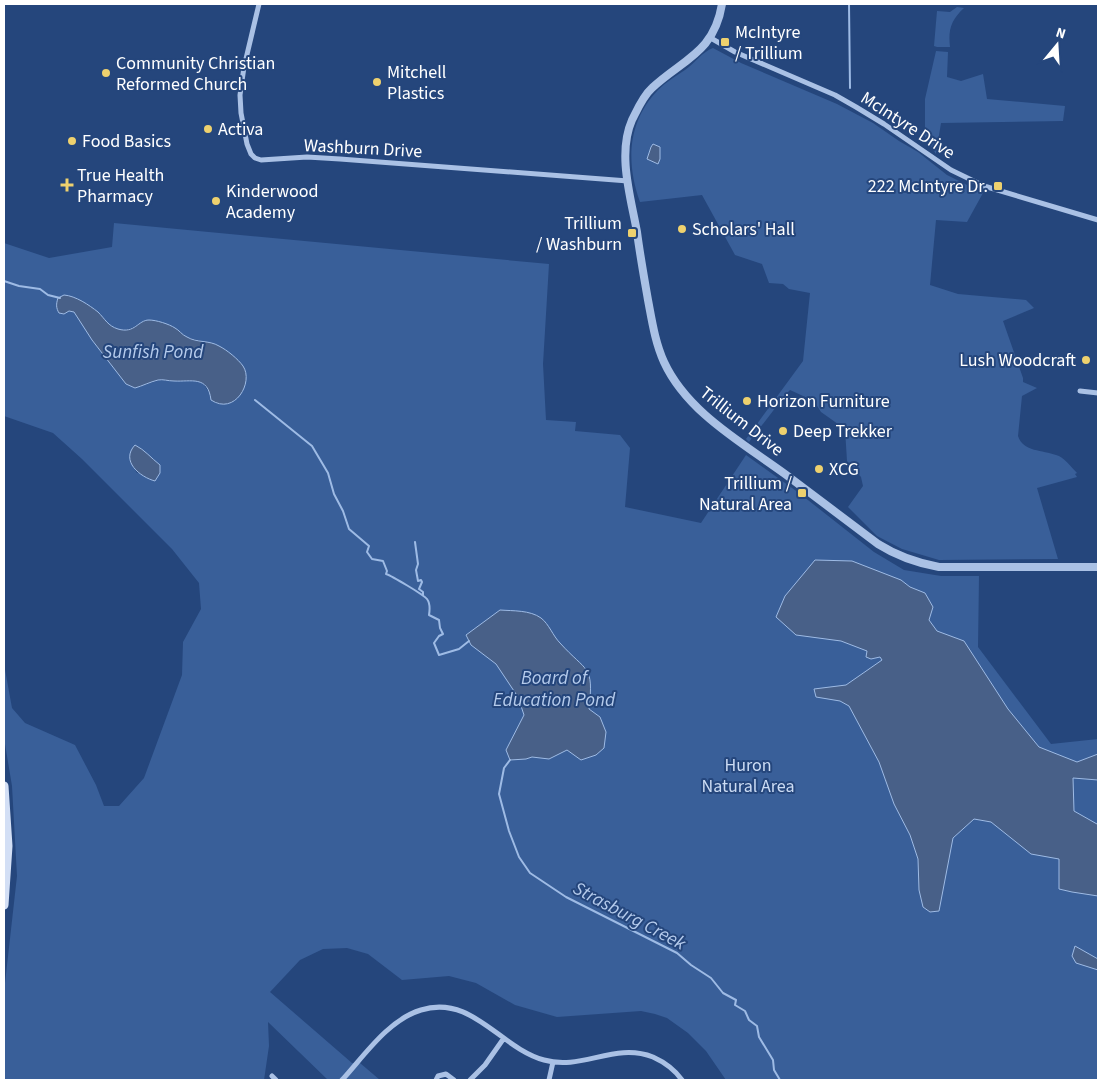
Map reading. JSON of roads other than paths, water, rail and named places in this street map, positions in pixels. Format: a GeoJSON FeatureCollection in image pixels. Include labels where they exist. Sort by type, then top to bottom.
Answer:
{"type":"FeatureCollection","features":[{"type":"Feature","properties":{"kind":"main road"},"geometry":{"type":"LineString","coordinates":[[4,786],[8,846],[4,905]]}},
{"type":"Feature","properties":{"kind":"street","name":"Washburn Drive"},"geometry":{"type":"LineString","coordinates":[[258,4],[244,67],[240,95],[241,113],[247,144],[255,158],[267,160],[307,157],[340,158],[628,181]]}},
{"type":"Feature","properties":{"kind":"street","name":"Trillium Drive"},"geometry":{"type":"LineString","coordinates":[[722,4],[720,16],[709,38],[697,53],[651,89],[640,103],[631,122],[627,143],[628,181],[657,346],[664,363],[677,385],[690,401],[716,424],[878,544],[904,558],[939,567],[1098,567]]}},
{"type":"Feature","properties":{"kind":"street","name":"McIntyre Drive"},"geometry":{"type":"LineString","coordinates":[[709,38],[735,52],[842,99],[884,124],[951,170],[984,186],[1098,220]]}},
{"type":"Feature","properties":{"kind":"street"},"geometry":{"type":"LineString","coordinates":[[1080,391],[1098,393]]}},
{"type":"Feature","properties":{"kind":"street"},"geometry":{"type":"LineString","coordinates":[[342,1080],[391,1027],[403,1018],[422,1010],[442,1008],[459,1010],[473,1016],[535,1057],[566,1063],[621,1052],[632,1052],[657,1059],[676,1072],[682,1080]]}},
{"type":"Feature","properties":{"kind":"street"},"geometry":{"type":"LineString","coordinates":[[470,1080],[485,1065],[504,1038]]}},
{"type":"Feature","properties":{"kind":"street"},"geometry":{"type":"LineString","coordinates":[[549,1080],[553,1062]]}},
{"type":"Feature","properties":{"kind":"street"},"geometry":{"type":"LineString","coordinates":[[436,1080],[438,1076],[446,1074],[454,1080]]}},
{"type":"Feature","properties":{"kind":"water"},"geometry":{"type":"Polygon","coordinates":[[[653,144],[660,147],[658,164],[647,159],[653,144]]]}},
{"type":"Feature","properties":{"kind":"water","name":"Sunfish Pond"},"geometry":{"type":"Polygon","coordinates":[[[64,295],[73,297],[86,304],[98,312],[109,324],[118,329],[128,330],[145,321],[155,321],[176,329],[191,339],[219,346],[243,366],[246,373],[244,388],[235,400],[228,404],[220,404],[211,400],[206,387],[198,382],[160,380],[135,388],[126,384],[92,340],[74,312],[59,313],[57,300],[64,295]]]}},
{"type":"Feature","properties":{"kind":"water"},"geometry":{"type":"Polygon","coordinates":[[[135,445],[160,465],[160,473],[155,481],[143,476],[134,468],[130,457],[135,445]]]}},
{"type":"Feature","properties":{"kind":"water"},"geometry":{"type":"Polygon","coordinates":[[[815,560],[852,561],[901,580],[910,587],[925,593],[933,607],[929,620],[937,631],[964,641],[1008,709],[1039,747],[1077,762],[1098,754],[1098,780],[1073,778],[1074,811],[1098,823],[1098,896],[1059,889],[1059,859],[1031,854],[991,822],[974,819],[953,838],[939,911],[930,912],[923,907],[919,890],[918,859],[910,835],[894,804],[879,762],[849,706],[840,701],[816,697],[814,689],[846,685],[882,660],[880,657],[871,659],[866,657],[867,651],[841,641],[796,635],[776,617],[785,596],[815,560]]]}},
{"type":"Feature","properties":{"kind":"water","name":"Board of Education Pond"},"geometry":{"type":"Polygon","coordinates":[[[500,610],[527,612],[537,615],[586,670],[590,684],[589,709],[600,717],[606,732],[604,748],[596,755],[581,760],[567,750],[549,759],[532,757],[510,760],[506,750],[524,715],[518,697],[496,664],[471,645],[466,635],[500,610]]]}},
{"type":"Feature","properties":{"kind":"water"},"geometry":{"type":"Polygon","coordinates":[[[1075,946],[1098,959],[1098,970],[1076,963],[1072,956],[1075,946]]]}},
{"type":"Feature","properties":{"kind":"waterway"},"geometry":{"type":"LineString","coordinates":[[849,4],[850,88]]}},
{"type":"Feature","properties":{"kind":"waterway"},"geometry":{"type":"LineString","coordinates":[[4,281],[19,286],[40,289],[48,295],[60,298]]}},
{"type":"Feature","properties":{"kind":"waterway"},"geometry":{"type":"LineString","coordinates":[[255,400],[312,446],[328,473],[334,494],[343,511],[349,529],[369,546],[367,552],[372,559],[383,561],[387,571],[386,574],[427,599],[429,602],[429,615],[439,620],[443,634],[434,643],[439,655],[459,649],[469,641]]}},
{"type":"Feature","properties":{"kind":"waterway"},"geometry":{"type":"LineString","coordinates":[[415,542],[418,564],[416,570],[418,581],[421,580],[422,582],[419,589],[423,592],[423,595]]}},
{"type":"Feature","properties":{"kind":"waterway","name":"Strasburg Creek"},"geometry":{"type":"LineString","coordinates":[[510,760],[504,768],[499,794],[509,831],[519,857],[530,873],[566,897],[677,953],[711,978],[723,993],[736,1000],[735,1005],[745,1011],[749,1020],[757,1026],[759,1037],[773,1060],[774,1070],[780,1080]]}},
{"type":"Feature","properties":{"kind":"place","name":"McIntyre / Trillium"},"geometry":{"type":"Point","coordinates":[725,42]}},
{"type":"Feature","properties":{"kind":"place","name":"Community Christian Reformed Church"},"geometry":{"type":"Point","coordinates":[106,73]}},
{"type":"Feature","properties":{"kind":"place","name":"Mitchell Plastics"},"geometry":{"type":"Point","coordinates":[377,82]}},
{"type":"Feature","properties":{"kind":"place","name":"Activa"},"geometry":{"type":"Point","coordinates":[208,129]}},
{"type":"Feature","properties":{"kind":"place","name":"Food Basics"},"geometry":{"type":"Point","coordinates":[72,141]}},
{"type":"Feature","properties":{"kind":"place","name":"True Health Pharmacy"},"geometry":{"type":"Point","coordinates":[67,185]}},
{"type":"Feature","properties":{"kind":"place","name":"222 McIntyre Dr."},"geometry":{"type":"Point","coordinates":[998,186]}},
{"type":"Feature","properties":{"kind":"place","name":"Kinderwood Academy"},"geometry":{"type":"Point","coordinates":[216,201]}},
{"type":"Feature","properties":{"kind":"place","name":"Scholars' Hall"},"geometry":{"type":"Point","coordinates":[682,229]}},
{"type":"Feature","properties":{"kind":"place","name":"Trillium / Washburn"},"geometry":{"type":"Point","coordinates":[632,233]}},
{"type":"Feature","properties":{"kind":"place","name":"Lush Woodcraft"},"geometry":{"type":"Point","coordinates":[1086,360]}},
{"type":"Feature","properties":{"kind":"place","name":"Horizon Furniture"},"geometry":{"type":"Point","coordinates":[747,401]}},
{"type":"Feature","properties":{"kind":"place","name":"Deep Trekker"},"geometry":{"type":"Point","coordinates":[783,431]}},
{"type":"Feature","properties":{"kind":"place","name":"XCG"},"geometry":{"type":"Point","coordinates":[819,469]}},
{"type":"Feature","properties":{"kind":"place","name":"Trillium / Natural Area"},"geometry":{"type":"Point","coordinates":[802,493]}},
{"type":"Feature","properties":{"kind":"park label","name":"Huron Natural Area"},"geometry":{"type":"Point","coordinates":[748,775]}}]}
